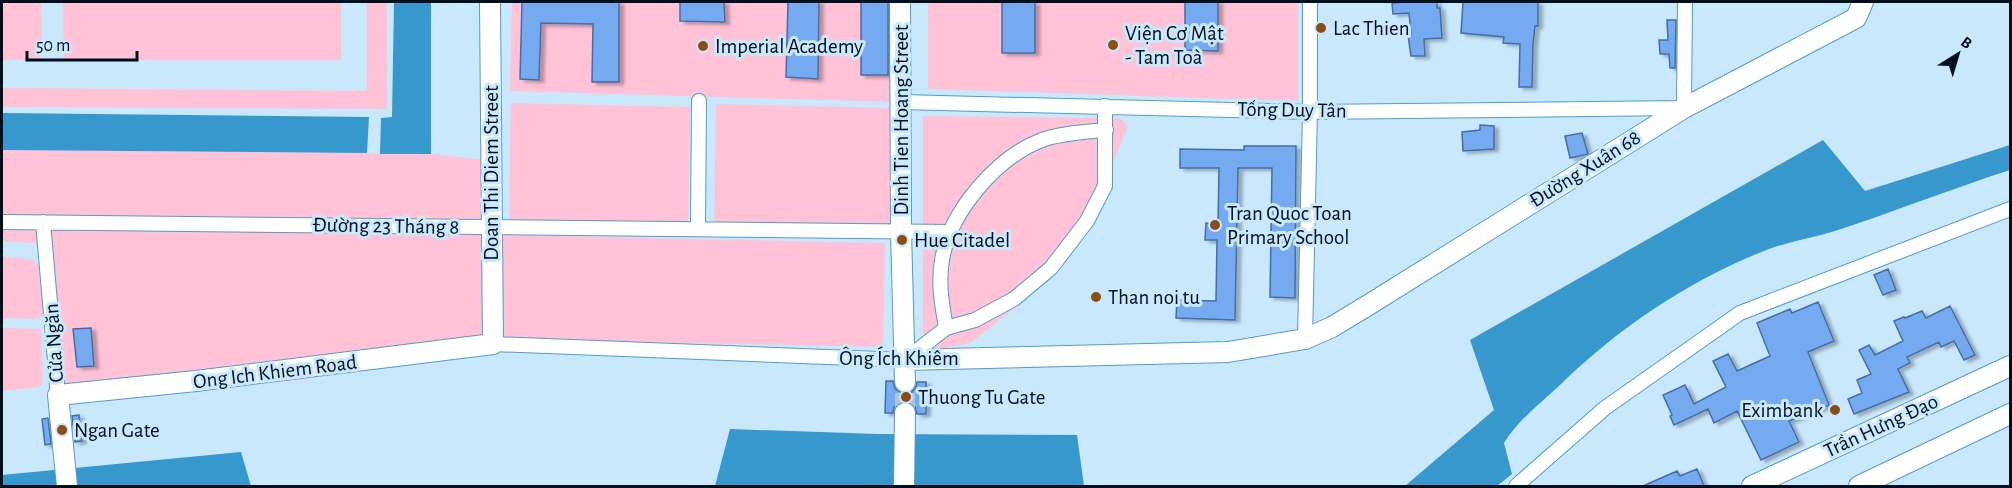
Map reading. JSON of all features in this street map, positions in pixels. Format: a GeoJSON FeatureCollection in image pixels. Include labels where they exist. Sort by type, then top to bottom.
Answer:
{"type":"FeatureCollection","features":[{"type":"Feature","properties":{"kind":"street","name":"Doan Thi Diem Street"},"geometry":{"type":"LineString","coordinates":[[490,2],[493,344]]}},
{"type":"Feature","properties":{"kind":"street","name":"Dinh Tien Hoang Street"},"geometry":{"type":"LineString","coordinates":[[900,2],[901,231],[905,382]]}},
{"type":"Feature","properties":{"kind":"street"},"geometry":{"type":"LineString","coordinates":[[1305,339],[1310,2]]}},
{"type":"Feature","properties":{"kind":"street"},"geometry":{"type":"LineString","coordinates":[[1684,108],[1685,2]]}},
{"type":"Feature","properties":{"kind":"street","name":"Đường Xuân 68"},"geometry":{"type":"LineString","coordinates":[[1305,339],[1332,327],[1370,304],[1684,108],[1856,18],[1863,2]]}},
{"type":"Feature","properties":{"kind":"street"},"geometry":{"type":"LineString","coordinates":[[698,229],[699,101]]}},
{"type":"Feature","properties":{"kind":"street","name":"Tống Duy Tân"},"geometry":{"type":"LineString","coordinates":[[900,102],[1310,112],[1684,108]]}},
{"type":"Feature","properties":{"kind":"street"},"geometry":{"type":"LineString","coordinates":[[905,360],[945,328],[975,320],[1014,299],[1052,268],[1087,221],[1105,186],[1106,106]]}},
{"type":"Feature","properties":{"kind":"street"},"geometry":{"type":"LineString","coordinates":[[945,328],[940,296],[942,259],[951,232],[973,195],[993,172],[1023,148],[1058,136],[1106,130]]}},
{"type":"Feature","properties":{"kind":"street"},"geometry":{"type":"LineString","coordinates":[[1516,486],[1532,481],[1605,408],[1740,313],[2010,208]]}},
{"type":"Feature","properties":{"kind":"street","name":"Đường 23 Tháng 8"},"geometry":{"type":"LineString","coordinates":[[2,222],[951,232]]}},
{"type":"Feature","properties":{"kind":"street","name":"Cửa Ngăn"},"geometry":{"type":"LineString","coordinates":[[43,222],[67,486]]}},
{"type":"Feature","properties":{"kind":"street","name":"Ông Ích Khiêm"},"geometry":{"type":"LineString","coordinates":[[493,344],[905,360],[1228,352],[1305,339]]}},
{"type":"Feature","properties":{"kind":"street","name":"Ong Ich Khiem Road"},"geometry":{"type":"LineString","coordinates":[[58,395],[196,381],[493,344]]}},
{"type":"Feature","properties":{"kind":"street","name":"Trần Hưng Đạo"},"geometry":{"type":"LineString","coordinates":[[1752,486],[2010,366]]}},
{"type":"Feature","properties":{"kind":"street"},"geometry":{"type":"LineString","coordinates":[[904,486],[905,413]]}},
{"type":"Feature","properties":{"kind":"street"},"geometry":{"type":"LineString","coordinates":[[1859,486],[2010,414]]}},
{"type":"Feature","properties":{"kind":"shaded area"},"geometry":{"type":"Polygon","coordinates":[[[2,2],[41,2],[42,54],[39,60],[2,60],[2,2]]]}},
{"type":"Feature","properties":{"kind":"shaded area"},"geometry":{"type":"Polygon","coordinates":[[[63,2],[341,2],[341,60],[64,60],[63,2]]]}},
{"type":"Feature","properties":{"kind":"shaded area"},"geometry":{"type":"Polygon","coordinates":[[[367,2],[387,2],[387,109],[2,107],[2,88],[367,91],[367,2]]]}},
{"type":"Feature","properties":{"kind":"shaded area","name":"Imperial Academy"},"geometry":{"type":"Polygon","coordinates":[[[512,2],[897,2],[894,102],[510,91],[512,2]]]}},
{"type":"Feature","properties":{"kind":"shaded area","name":"Viện Cơ Mật - Tam Toà"},"geometry":{"type":"Polygon","coordinates":[[[928,2],[1298,2],[1298,101],[928,89],[928,2]]]}},
{"type":"Feature","properties":{"kind":"shaded area"},"geometry":{"type":"Polygon","coordinates":[[[511,103],[690,107],[688,226],[509,222],[511,103]]]}},
{"type":"Feature","properties":{"kind":"shaded area"},"geometry":{"type":"Polygon","coordinates":[[[716,104],[895,108],[893,227],[714,222],[716,104]]]}},
{"type":"Feature","properties":{"kind":"shaded area"},"geometry":{"type":"Polygon","coordinates":[[[923,116],[1119,118],[1125,122],[1127,127],[1095,209],[1031,284],[1020,304],[970,343],[938,349],[923,338],[923,116]]]}},
{"type":"Feature","properties":{"kind":"shaded area"},"geometry":{"type":"Polygon","coordinates":[[[2,150],[431,154],[484,160],[483,340],[302,380],[49,406],[41,250],[35,243],[2,241],[2,150]]]}},
{"type":"Feature","properties":{"kind":"shaded area"},"geometry":{"type":"Polygon","coordinates":[[[503,235],[885,243],[883,347],[501,339],[503,235]]]}},
{"type":"Feature","properties":{"kind":"shaded area"},"geometry":{"type":"Polygon","coordinates":[[[2,257],[30,259],[39,265],[44,316],[34,319],[2,318],[2,257]]]}},
{"type":"Feature","properties":{"kind":"shaded area"},"geometry":{"type":"Polygon","coordinates":[[[2,328],[41,330],[43,382],[40,387],[2,391],[2,328]]]}},
{"type":"Feature","properties":{"kind":"water"},"geometry":{"type":"Polygon","coordinates":[[[394,2],[431,2],[431,154],[380,154],[381,118],[392,117],[394,2]]]}},
{"type":"Feature","properties":{"kind":"water"},"geometry":{"type":"Polygon","coordinates":[[[2,113],[369,117],[367,153],[2,150],[2,113]]]}},
{"type":"Feature","properties":{"kind":"water"},"geometry":{"type":"Polygon","coordinates":[[[1823,140],[1865,191],[2010,145],[2010,170],[1835,231],[1769,249],[1712,275],[1658,306],[1633,324],[1584,363],[1531,412],[1504,443],[1512,474],[1497,486],[1405,486],[1494,410],[1470,340],[1823,140]]]}},
{"type":"Feature","properties":{"kind":"water"},"geometry":{"type":"Polygon","coordinates":[[[730,429],[878,434],[1077,435],[1084,486],[715,486],[730,429]]]}},
{"type":"Feature","properties":{"kind":"water"},"geometry":{"type":"Polygon","coordinates":[[[241,452],[251,486],[2,486],[2,475],[241,452]]]}},
{"type":"Feature","properties":{"kind":"building"},"geometry":{"type":"Polygon","coordinates":[[[522,2],[619,2],[619,82],[592,82],[593,24],[541,23],[539,80],[520,79],[522,2]]]}},
{"type":"Feature","properties":{"kind":"building"},"geometry":{"type":"Polygon","coordinates":[[[680,2],[724,2],[725,22],[680,21],[680,2]]]}},
{"type":"Feature","properties":{"kind":"building"},"geometry":{"type":"Polygon","coordinates":[[[788,2],[819,2],[818,79],[786,77],[788,2]]]}},
{"type":"Feature","properties":{"kind":"building"},"geometry":{"type":"Polygon","coordinates":[[[861,2],[888,2],[888,75],[861,75],[861,2]]]}},
{"type":"Feature","properties":{"kind":"building"},"geometry":{"type":"Polygon","coordinates":[[[1002,2],[1035,2],[1035,53],[1002,53],[1002,2]]]}},
{"type":"Feature","properties":{"kind":"building"},"geometry":{"type":"Polygon","coordinates":[[[1185,2],[1218,2],[1218,51],[1185,50],[1185,2]]]}},
{"type":"Feature","properties":{"kind":"building"},"geometry":{"type":"Polygon","coordinates":[[[1437,2],[1437,8],[1440,8],[1442,38],[1424,39],[1425,56],[1411,56],[1408,35],[1411,35],[1409,13],[1393,14],[1392,3],[1437,2]]]}},
{"type":"Feature","properties":{"kind":"building"},"geometry":{"type":"Polygon","coordinates":[[[1463,2],[1538,2],[1538,26],[1535,26],[1533,44],[1532,87],[1519,87],[1520,44],[1503,43],[1504,37],[1461,33],[1463,2]]]}},
{"type":"Feature","properties":{"kind":"building"},"geometry":{"type":"Polygon","coordinates":[[[1667,20],[1676,20],[1675,68],[1670,68],[1669,54],[1660,54],[1659,40],[1668,40],[1667,20]]]}},
{"type":"Feature","properties":{"kind":"building"},"geometry":{"type":"Polygon","coordinates":[[[1480,125],[1494,126],[1494,149],[1463,151],[1462,132],[1480,130],[1480,125]]]}},
{"type":"Feature","properties":{"kind":"building"},"geometry":{"type":"Polygon","coordinates":[[[1582,133],[1588,154],[1570,158],[1565,136],[1582,133]]]}},
{"type":"Feature","properties":{"kind":"building"},"geometry":{"type":"Polygon","coordinates":[[[1244,146],[1296,146],[1295,298],[1270,297],[1272,168],[1238,168],[1235,320],[1176,318],[1177,300],[1216,301],[1217,240],[1205,240],[1206,223],[1218,224],[1219,168],[1180,168],[1180,149],[1244,150],[1244,146]]]}},
{"type":"Feature","properties":{"kind":"building"},"geometry":{"type":"Polygon","coordinates":[[[1888,269],[1896,290],[1883,295],[1874,275],[1888,269]]]}},
{"type":"Feature","properties":{"kind":"building"},"geometry":{"type":"Polygon","coordinates":[[[1818,302],[1834,341],[1808,352],[1829,405],[1789,421],[1799,442],[1761,460],[1737,411],[1714,423],[1708,409],[1674,425],[1663,395],[1685,385],[1694,404],[1726,387],[1713,361],[1728,354],[1737,371],[1770,356],[1757,323],[1790,309],[1792,313],[1818,302]]]}},
{"type":"Feature","properties":{"kind":"building"},"geometry":{"type":"Polygon","coordinates":[[[1950,306],[1975,355],[1964,360],[1954,341],[1941,347],[1939,342],[1907,357],[1910,363],[1898,369],[1909,392],[1854,414],[1848,399],[1862,393],[1857,380],[1871,374],[1859,350],[1869,345],[1875,355],[1903,341],[1894,321],[1922,311],[1926,318],[1950,306]]]}},
{"type":"Feature","properties":{"kind":"building"},"geometry":{"type":"Polygon","coordinates":[[[91,328],[94,366],[77,367],[73,329],[91,328]]]}},
{"type":"Feature","properties":{"kind":"building","name":"Thuong Tu Gate"},"geometry":{"type":"Polygon","coordinates":[[[886,381],[893,381],[895,389],[905,394],[912,392],[917,382],[926,382],[926,414],[917,414],[915,407],[906,401],[894,407],[893,413],[885,413],[886,381]]]}},
{"type":"Feature","properties":{"kind":"building"},"geometry":{"type":"Polygon","coordinates":[[[79,415],[82,441],[75,442],[72,416],[79,415]]]}},
{"type":"Feature","properties":{"kind":"building"},"geometry":{"type":"Polygon","coordinates":[[[48,418],[51,444],[45,445],[42,419],[48,418]]]}},
{"type":"Feature","properties":{"kind":"building"},"geometry":{"type":"Polygon","coordinates":[[[1697,469],[1704,486],[1643,486],[1677,471],[1680,476],[1697,469]]]}},
{"type":"Feature","properties":{"kind":"tunnel"},"geometry":{"type":"LineString","coordinates":[[905,382],[905,413]]}},
{"type":"Feature","properties":{"kind":"place","name":"Lac Thien"},"geometry":{"type":"Point","coordinates":[1321,28]}},
{"type":"Feature","properties":{"kind":"place","name":"Viện Cơ Mật - Tam Toà"},"geometry":{"type":"Point","coordinates":[1113,45]}},
{"type":"Feature","properties":{"kind":"place","name":"Imperial Academy"},"geometry":{"type":"Point","coordinates":[703,46]}},
{"type":"Feature","properties":{"kind":"place","name":"Tran Quoc Toan Primary School"},"geometry":{"type":"Point","coordinates":[1215,225]}},
{"type":"Feature","properties":{"kind":"place","name":"Hue Citadel"},"geometry":{"type":"Point","coordinates":[902,240]}},
{"type":"Feature","properties":{"kind":"place","name":"Than noi tu"},"geometry":{"type":"Point","coordinates":[1096,297]}},
{"type":"Feature","properties":{"kind":"place","name":"Thuong Tu Gate"},"geometry":{"type":"Point","coordinates":[906,397]}},
{"type":"Feature","properties":{"kind":"place","name":"Eximbank"},"geometry":{"type":"Point","coordinates":[1835,410]}},
{"type":"Feature","properties":{"kind":"place","name":"Ngan Gate"},"geometry":{"type":"Point","coordinates":[62,430]}}]}
